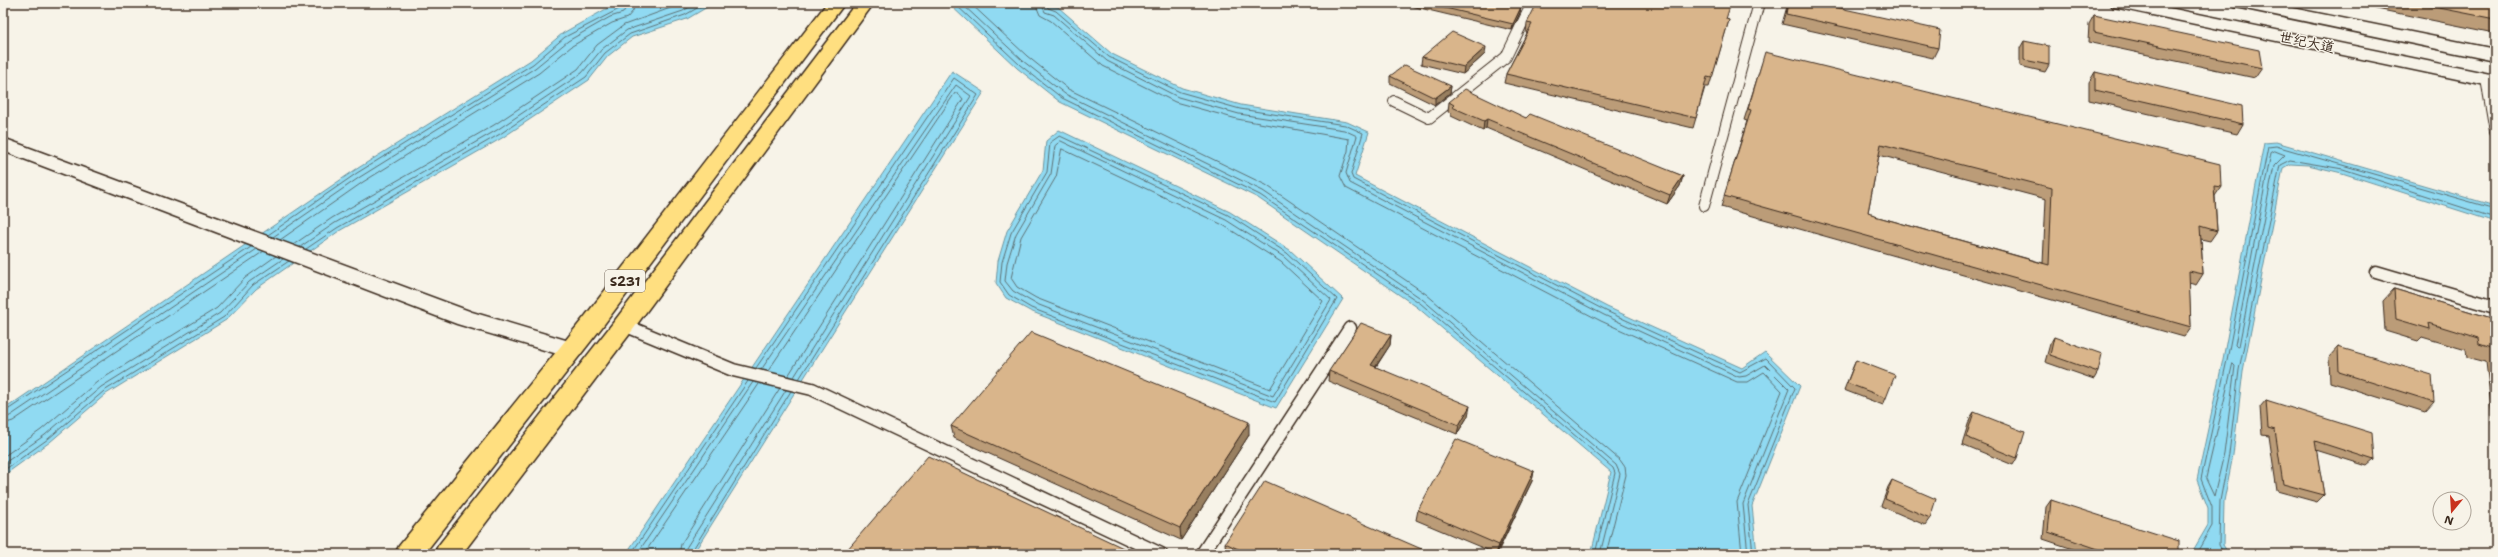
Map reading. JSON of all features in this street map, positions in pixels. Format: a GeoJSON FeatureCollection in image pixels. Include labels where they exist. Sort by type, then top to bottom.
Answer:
{"type":"FeatureCollection","features":[{"type":"Feature","properties":{"kind":"main road","name":"S231"},"geometry":{"type":"LineString","coordinates":[[408,554],[571,350],[836,3]]}},
{"type":"Feature","properties":{"kind":"main road","name":"S231"},"geometry":{"type":"LineString","coordinates":[[447,554],[624,325],[865,3]]}},
{"type":"Feature","properties":{"kind":"main road","name":"世纪大道"},"geometry":{"type":"LineString","coordinates":[[2119,3],[2491,80]]}},
{"type":"Feature","properties":{"kind":"main road","name":"世纪大道"},"geometry":{"type":"LineString","coordinates":[[2241,3],[2495,55]]}},
{"type":"Feature","properties":{"kind":"street"},"geometry":{"type":"LineString","coordinates":[[3,144],[465,318],[571,350]]}},
{"type":"Feature","properties":{"kind":"lane"},"geometry":{"type":"LineString","coordinates":[[1394,101],[1429,118],[1506,57],[1532,3]]}},
{"type":"Feature","properties":{"kind":"lane"},"geometry":{"type":"LineString","coordinates":[[1704,206],[1759,3]]}},
{"type":"Feature","properties":{"kind":"lane"},"geometry":{"type":"LineString","coordinates":[[2491,80],[2495,131]]}},
{"type":"Feature","properties":{"kind":"lane"},"geometry":{"type":"LineString","coordinates":[[2376,272],[2495,307]]}},
{"type":"Feature","properties":{"kind":"lane"},"geometry":{"type":"LineString","coordinates":[[624,325],[733,370],[812,389],[1161,554]]}},
{"type":"Feature","properties":{"kind":"lane"},"geometry":{"type":"LineString","coordinates":[[1202,554],[1350,328]]}},
{"type":"Feature","properties":{"kind":"water"},"geometry":{"type":"Polygon","coordinates":[[[625,3],[714,3],[687,19],[632,37],[608,56],[589,80],[502,138],[339,231],[256,289],[226,320],[106,394],[50,442],[3,476],[3,410],[355,170],[531,60],[563,33],[606,9],[625,3]]]}},
{"type":"Feature","properties":{"kind":"water"},"geometry":{"type":"Polygon","coordinates":[[[948,3],[1043,3],[1058,7],[1112,54],[1182,88],[1241,105],[1347,122],[1369,132],[1355,176],[1607,307],[1742,368],[1765,352],[1800,386],[1752,506],[1757,554],[1591,554],[1611,472],[1417,307],[1258,198],[1060,102],[1017,68],[948,3]]]}},
{"type":"Feature","properties":{"kind":"water"},"geometry":{"type":"Polygon","coordinates":[[[952,71],[984,92],[693,554],[626,554],[952,71]]]}},
{"type":"Feature","properties":{"kind":"water"},"geometry":{"type":"Polygon","coordinates":[[[1059,130],[1230,212],[1290,250],[1343,299],[1276,408],[1030,311],[1006,298],[996,283],[998,261],[1007,231],[1043,170],[1046,141],[1059,130]]]}},
{"type":"Feature","properties":{"kind":"water"},"geometry":{"type":"Polygon","coordinates":[[[2276,142],[2495,206],[2495,222],[2342,173],[2308,165],[2290,164],[2283,168],[2243,371],[2233,455],[2224,501],[2223,545],[2229,554],[2191,554],[2208,525],[2208,508],[2197,480],[2223,359],[2264,143],[2276,142]]]}},
{"type":"Feature","properties":{"kind":"building"},"geometry":{"type":"Polygon","coordinates":[[[1424,3],[1503,3],[1521,7],[1513,24],[1424,3]]]}},
{"type":"Feature","properties":{"kind":"building"},"geometry":{"type":"Polygon","coordinates":[[[1542,3],[1731,3],[1726,19],[1729,20],[1712,78],[1707,77],[1696,118],[1506,74],[1532,24],[1527,23],[1535,7],[1540,8],[1542,3]]]}},
{"type":"Feature","properties":{"kind":"building"},"geometry":{"type":"Polygon","coordinates":[[[1788,3],[1817,3],[1940,30],[1938,48],[1786,14],[1788,3]]]}},
{"type":"Feature","properties":{"kind":"building"},"geometry":{"type":"Polygon","coordinates":[[[2414,3],[2495,3],[2495,19],[2414,3]]]}},
{"type":"Feature","properties":{"kind":"building"},"geometry":{"type":"Polygon","coordinates":[[[2094,15],[2259,50],[2262,68],[2094,32],[2094,15]]]}},
{"type":"Feature","properties":{"kind":"building"},"geometry":{"type":"Polygon","coordinates":[[[1452,32],[1486,47],[1464,67],[1422,57],[1452,32]]]}},
{"type":"Feature","properties":{"kind":"building"},"geometry":{"type":"Polygon","coordinates":[[[2024,41],[2049,46],[2049,65],[2024,60],[2024,41]]]}},
{"type":"Feature","properties":{"kind":"building"},"geometry":{"type":"Polygon","coordinates":[[[1765,52],[2220,164],[2221,187],[2214,186],[2217,231],[2200,226],[2203,274],[2189,271],[2191,327],[1724,196],[1751,110],[1748,109],[1765,52]],[[1881,144],[1868,212],[1871,213],[1871,215],[2049,265],[2052,188],[1881,144]]]}},
{"type":"Feature","properties":{"kind":"building"},"geometry":{"type":"Polygon","coordinates":[[[1405,65],[1451,86],[1435,98],[1390,76],[1405,65]]]}},
{"type":"Feature","properties":{"kind":"building"},"geometry":{"type":"Polygon","coordinates":[[[2095,72],[2242,106],[2243,124],[2095,90],[2095,72]]]}},
{"type":"Feature","properties":{"kind":"building"},"geometry":{"type":"Polygon","coordinates":[[[1465,89],[1526,118],[1530,114],[1683,176],[1670,195],[1487,119],[1484,121],[1452,107],[1454,105],[1449,102],[1465,89]]]}},
{"type":"Feature","properties":{"kind":"building"},"geometry":{"type":"Polygon","coordinates":[[[2394,289],[2495,319],[2495,349],[2479,344],[2478,338],[2429,323],[2430,329],[2396,319],[2394,289]]]}},
{"type":"Feature","properties":{"kind":"building"},"geometry":{"type":"Polygon","coordinates":[[[1361,323],[1391,335],[1371,365],[1470,406],[1459,425],[1329,371],[1361,323]]]}},
{"type":"Feature","properties":{"kind":"building"},"geometry":{"type":"Polygon","coordinates":[[[1031,332],[1249,422],[1180,528],[951,426],[1031,332]]]}},
{"type":"Feature","properties":{"kind":"building"},"geometry":{"type":"Polygon","coordinates":[[[2054,337],[2102,354],[2098,372],[2050,355],[2054,337]]]}},
{"type":"Feature","properties":{"kind":"building"},"geometry":{"type":"Polygon","coordinates":[[[2338,347],[2432,375],[2434,402],[2339,372],[2338,347]]]}},
{"type":"Feature","properties":{"kind":"building"},"geometry":{"type":"Polygon","coordinates":[[[1856,360],[1895,375],[1886,398],[1847,383],[1856,360]]]}},
{"type":"Feature","properties":{"kind":"building"},"geometry":{"type":"Polygon","coordinates":[[[2266,400],[2372,433],[2374,460],[2315,441],[2324,495],[2283,484],[2275,430],[2268,428],[2266,400]]]}},
{"type":"Feature","properties":{"kind":"building"},"geometry":{"type":"Polygon","coordinates":[[[1974,412],[2025,432],[2017,458],[1966,437],[1974,412]]]}},
{"type":"Feature","properties":{"kind":"building"},"geometry":{"type":"Polygon","coordinates":[[[1456,439],[1534,471],[1499,545],[1418,510],[1456,439]]]}},
{"type":"Feature","properties":{"kind":"building"},"geometry":{"type":"Polygon","coordinates":[[[928,456],[1136,554],[853,554],[846,551],[928,456]]]}},
{"type":"Feature","properties":{"kind":"building"},"geometry":{"type":"Polygon","coordinates":[[[1892,480],[1936,499],[1930,518],[1885,499],[1892,480]]]}},
{"type":"Feature","properties":{"kind":"building"},"geometry":{"type":"Polygon","coordinates":[[[1265,481],[1433,554],[1249,554],[1225,543],[1265,481]]]}},
{"type":"Feature","properties":{"kind":"building"},"geometry":{"type":"Polygon","coordinates":[[[2051,500],[2179,541],[2179,554],[2113,554],[2048,532],[2051,500]]]}}]}
